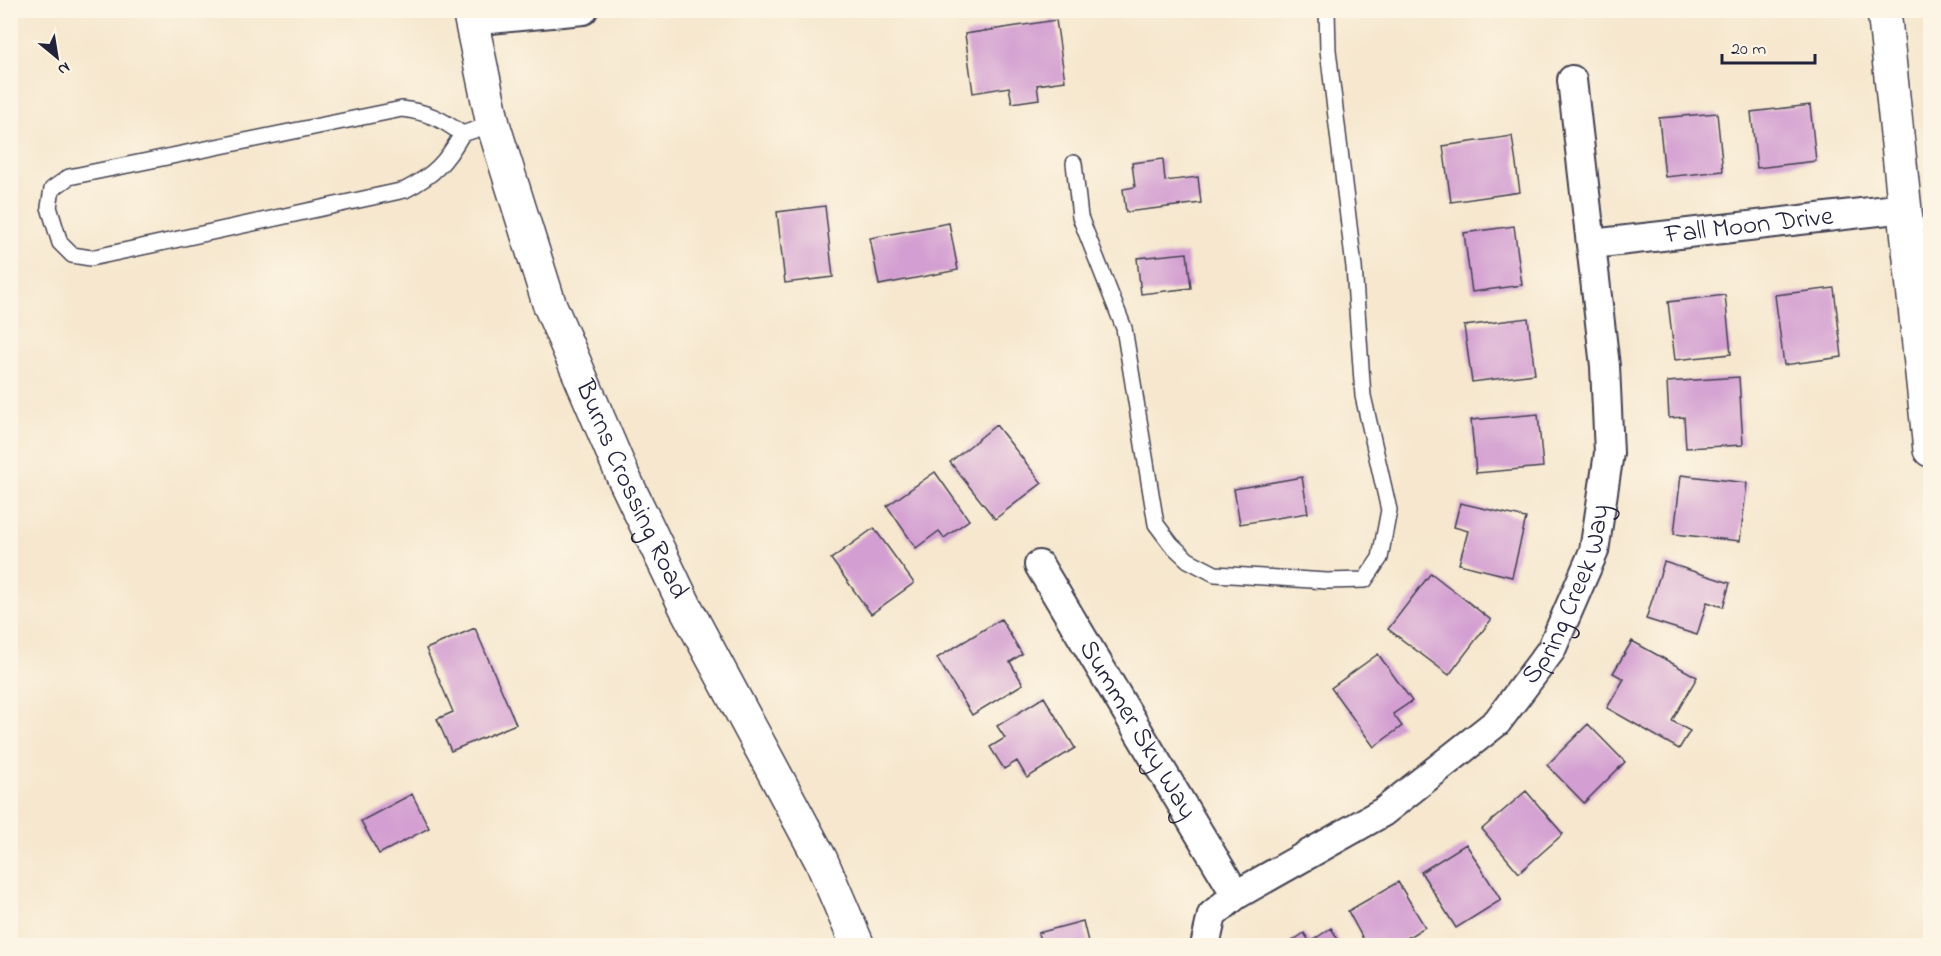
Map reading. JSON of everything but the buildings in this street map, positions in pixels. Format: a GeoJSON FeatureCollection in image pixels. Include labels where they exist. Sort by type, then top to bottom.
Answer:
{"type":"FeatureCollection","features":[{"type":"Feature","properties":{"kind":"street"},"geometry":{"type":"LineString","coordinates":[[470,16],[583,10]]}},
{"type":"Feature","properties":{"kind":"street"},"geometry":{"type":"LineString","coordinates":[[1884,10],[1905,208],[1926,360],[1930,450]]}},
{"type":"Feature","properties":{"kind":"street","name":"Burns Crossing Road"},"geometry":{"type":"LineString","coordinates":[[470,16],[493,124],[549,303],[622,474],[686,608],[821,860],[858,945]]}},
{"type":"Feature","properties":{"kind":"street","name":"Spring Creek Way"},"geometry":{"type":"LineString","coordinates":[[1205,945],[1212,915],[1236,895],[1383,812],[1497,722],[1551,650],[1594,551],[1609,453],[1605,366],[1572,80]]}},
{"type":"Feature","properties":{"kind":"street","name":"Fall Moon Drive"},"geometry":{"type":"LineString","coordinates":[[1592,244],[1905,208]]}},
{"type":"Feature","properties":{"kind":"street","name":"Summer Sky Way"},"geometry":{"type":"LineString","coordinates":[[1040,565],[1236,895]]}},
{"type":"Feature","properties":{"kind":"lane"},"geometry":{"type":"LineString","coordinates":[[1074,163],[1080,217],[1124,328],[1156,524],[1171,544],[1188,560],[1215,574],[1327,581],[1365,580],[1380,558],[1389,510],[1363,396],[1354,267],[1330,61],[1327,10]]}},
{"type":"Feature","properties":{"kind":"lane"},"geometry":{"type":"LineString","coordinates":[[462,134],[446,122],[424,112],[402,109],[69,177],[52,189],[50,207],[60,243],[72,255],[91,258],[405,190],[422,181],[449,157],[462,134],[493,124]]}}]}
